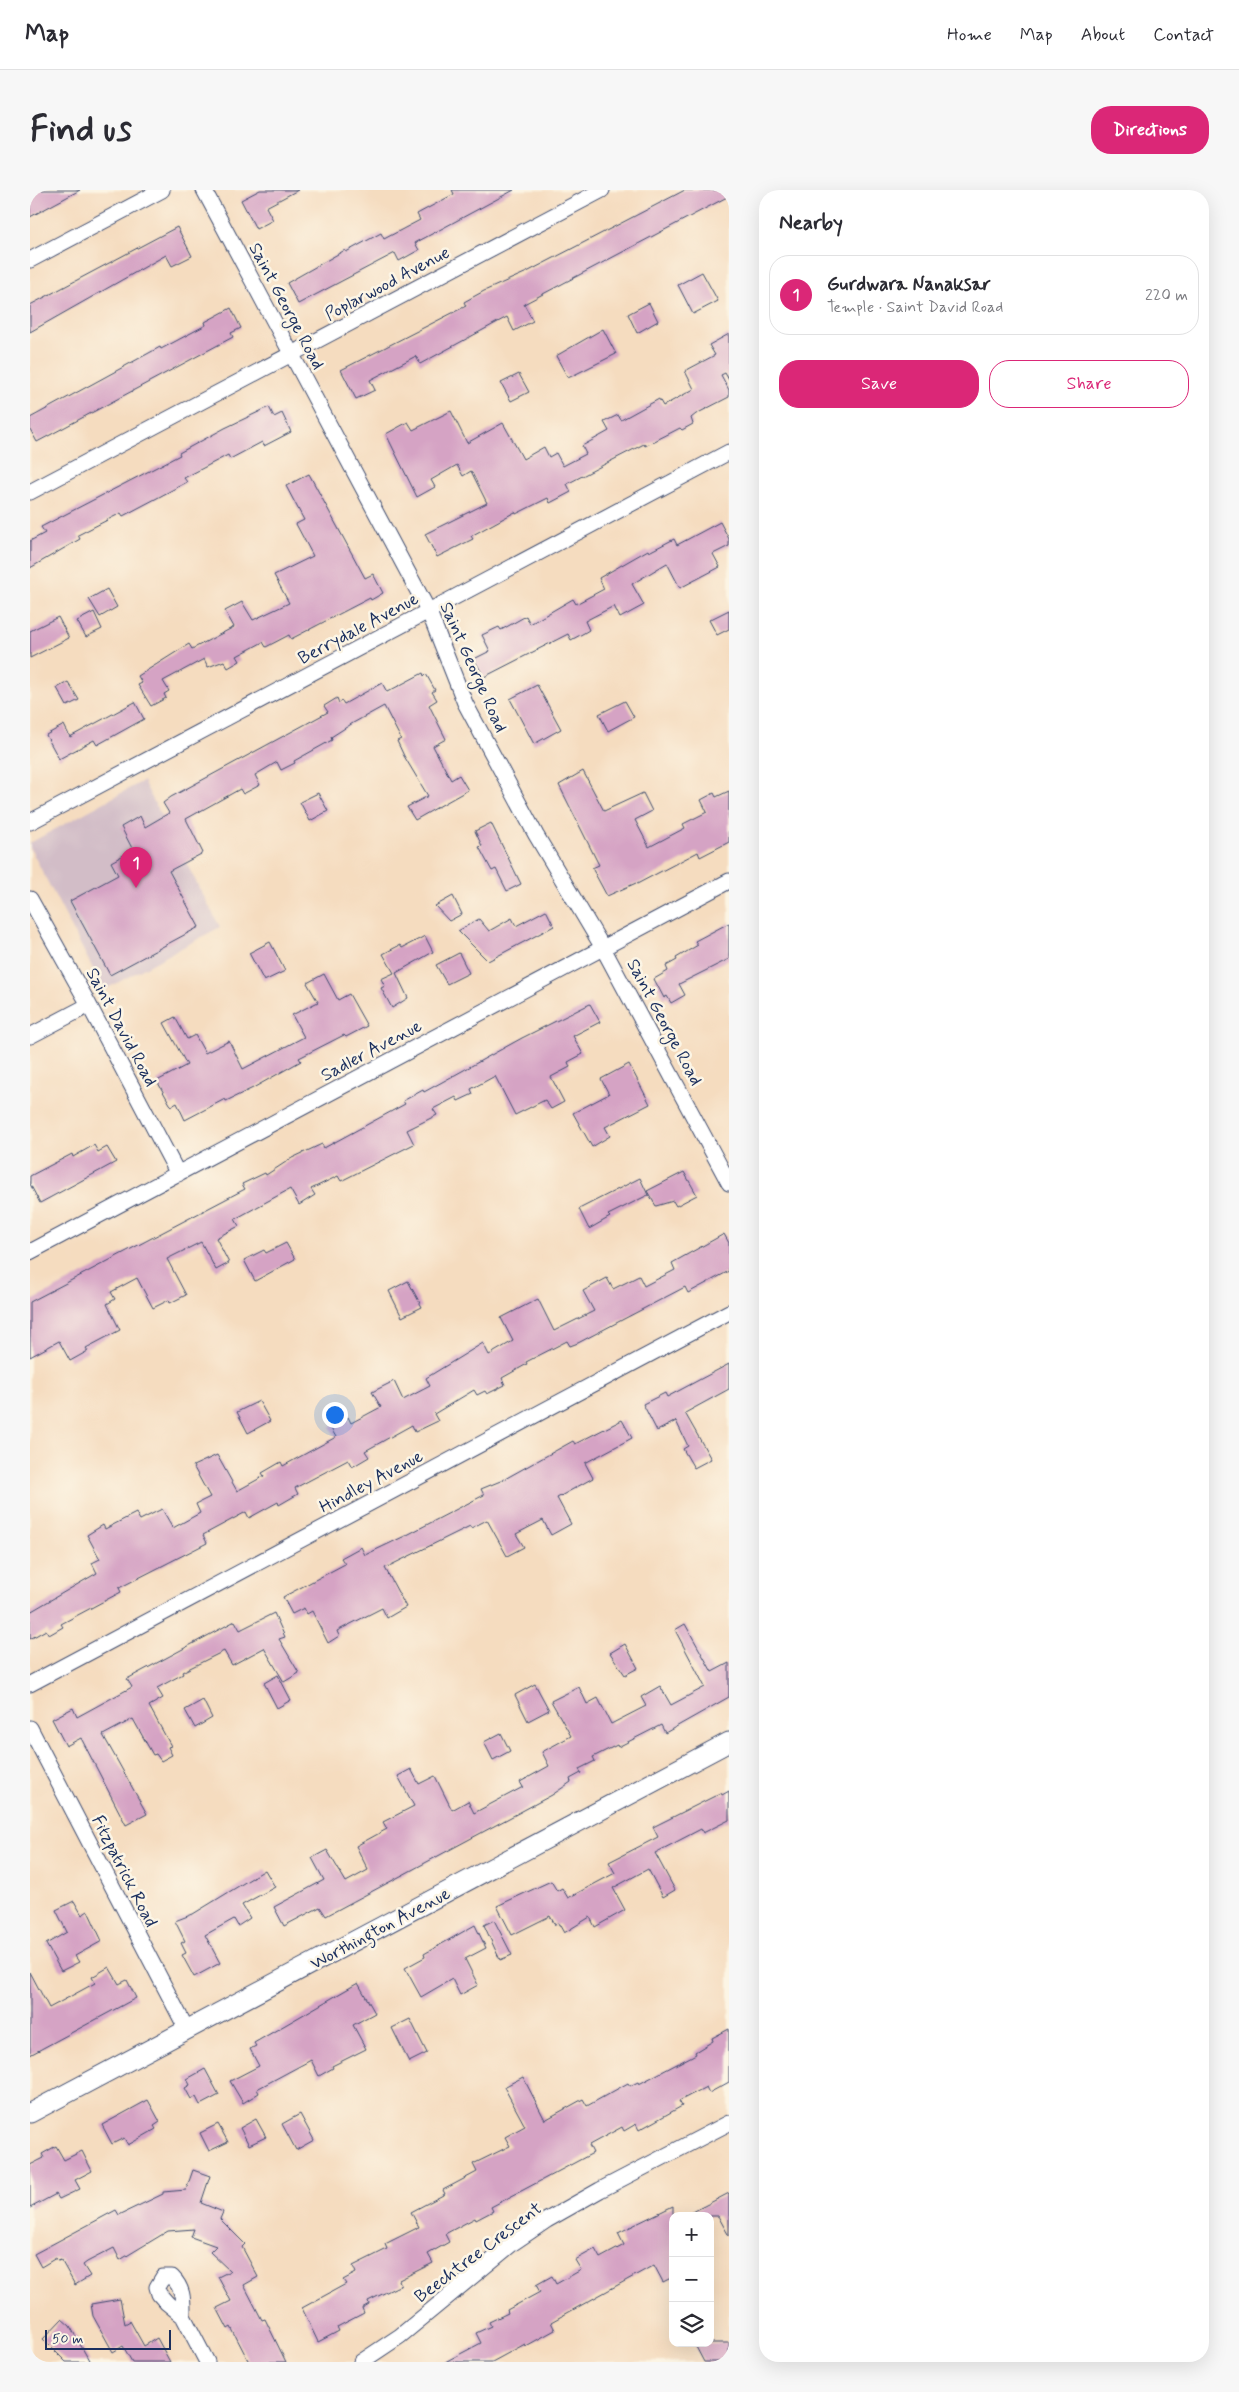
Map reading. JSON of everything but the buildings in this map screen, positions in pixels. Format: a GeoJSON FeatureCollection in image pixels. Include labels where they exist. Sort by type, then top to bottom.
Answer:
{"type":"FeatureCollection","features":[{"type":"Feature","properties":{"kind":"street"},"geometry":{"type":"LineString","coordinates":[[30,260],[162,190]]}},
{"type":"Feature","properties":{"kind":"street","name":"Saint George Road"},"geometry":{"type":"LineString","coordinates":[[204,190],[429,612],[465,703],[536,835],[603,948],[729,1183]]}},
{"type":"Feature","properties":{"kind":"street","name":"Poplarwood Avenue"},"geometry":{"type":"LineString","coordinates":[[30,492],[602,190]]}},
{"type":"Feature","properties":{"kind":"street","name":"Berrydale Avenue"},"geometry":{"type":"LineString","coordinates":[[30,822],[729,452]]}},
{"type":"Feature","properties":{"kind":"street","name":"Sadler Avenue"},"geometry":{"type":"LineString","coordinates":[[30,1252],[729,881]]}},
{"type":"Feature","properties":{"kind":"street","name":"Saint David Road"},"geometry":{"type":"LineString","coordinates":[[30,899],[89,1005],[178,1174]]}},
{"type":"Feature","properties":{"kind":"street"},"geometry":{"type":"LineString","coordinates":[[30,1036],[89,1005]]}},
{"type":"Feature","properties":{"kind":"street","name":"Hindley Avenue"},"geometry":{"type":"LineString","coordinates":[[30,1684],[729,1312]]}},
{"type":"Feature","properties":{"kind":"street","name":"Fitzpatrick Road"},"geometry":{"type":"LineString","coordinates":[[30,1728],[186,2030]]}},
{"type":"Feature","properties":{"kind":"street","name":"Worthington Avenue"},"geometry":{"type":"LineString","coordinates":[[30,2113],[729,1742]]}},
{"type":"Feature","properties":{"kind":"street","name":"Beechtree Crescent"},"geometry":{"type":"LineString","coordinates":[[361,2362],[400,2336],[513,2243],[547,2220],[600,2190],[729,2123]]}},
{"type":"Feature","properties":{"kind":"street"},"geometry":{"type":"LineString","coordinates":[[184,2316],[207,2362]]}},
{"type":"Feature","properties":{"kind":"shaded area"},"geometry":{"type":"Polygon","coordinates":[[[143,781],[220,927],[104,990],[30,848],[30,843],[143,781]]]}},
{"type":"Feature","properties":{"kind":"place","name":"Gurdwara Nanaksar"},"geometry":{"type":"Point","coordinates":[136,888]}}]}
